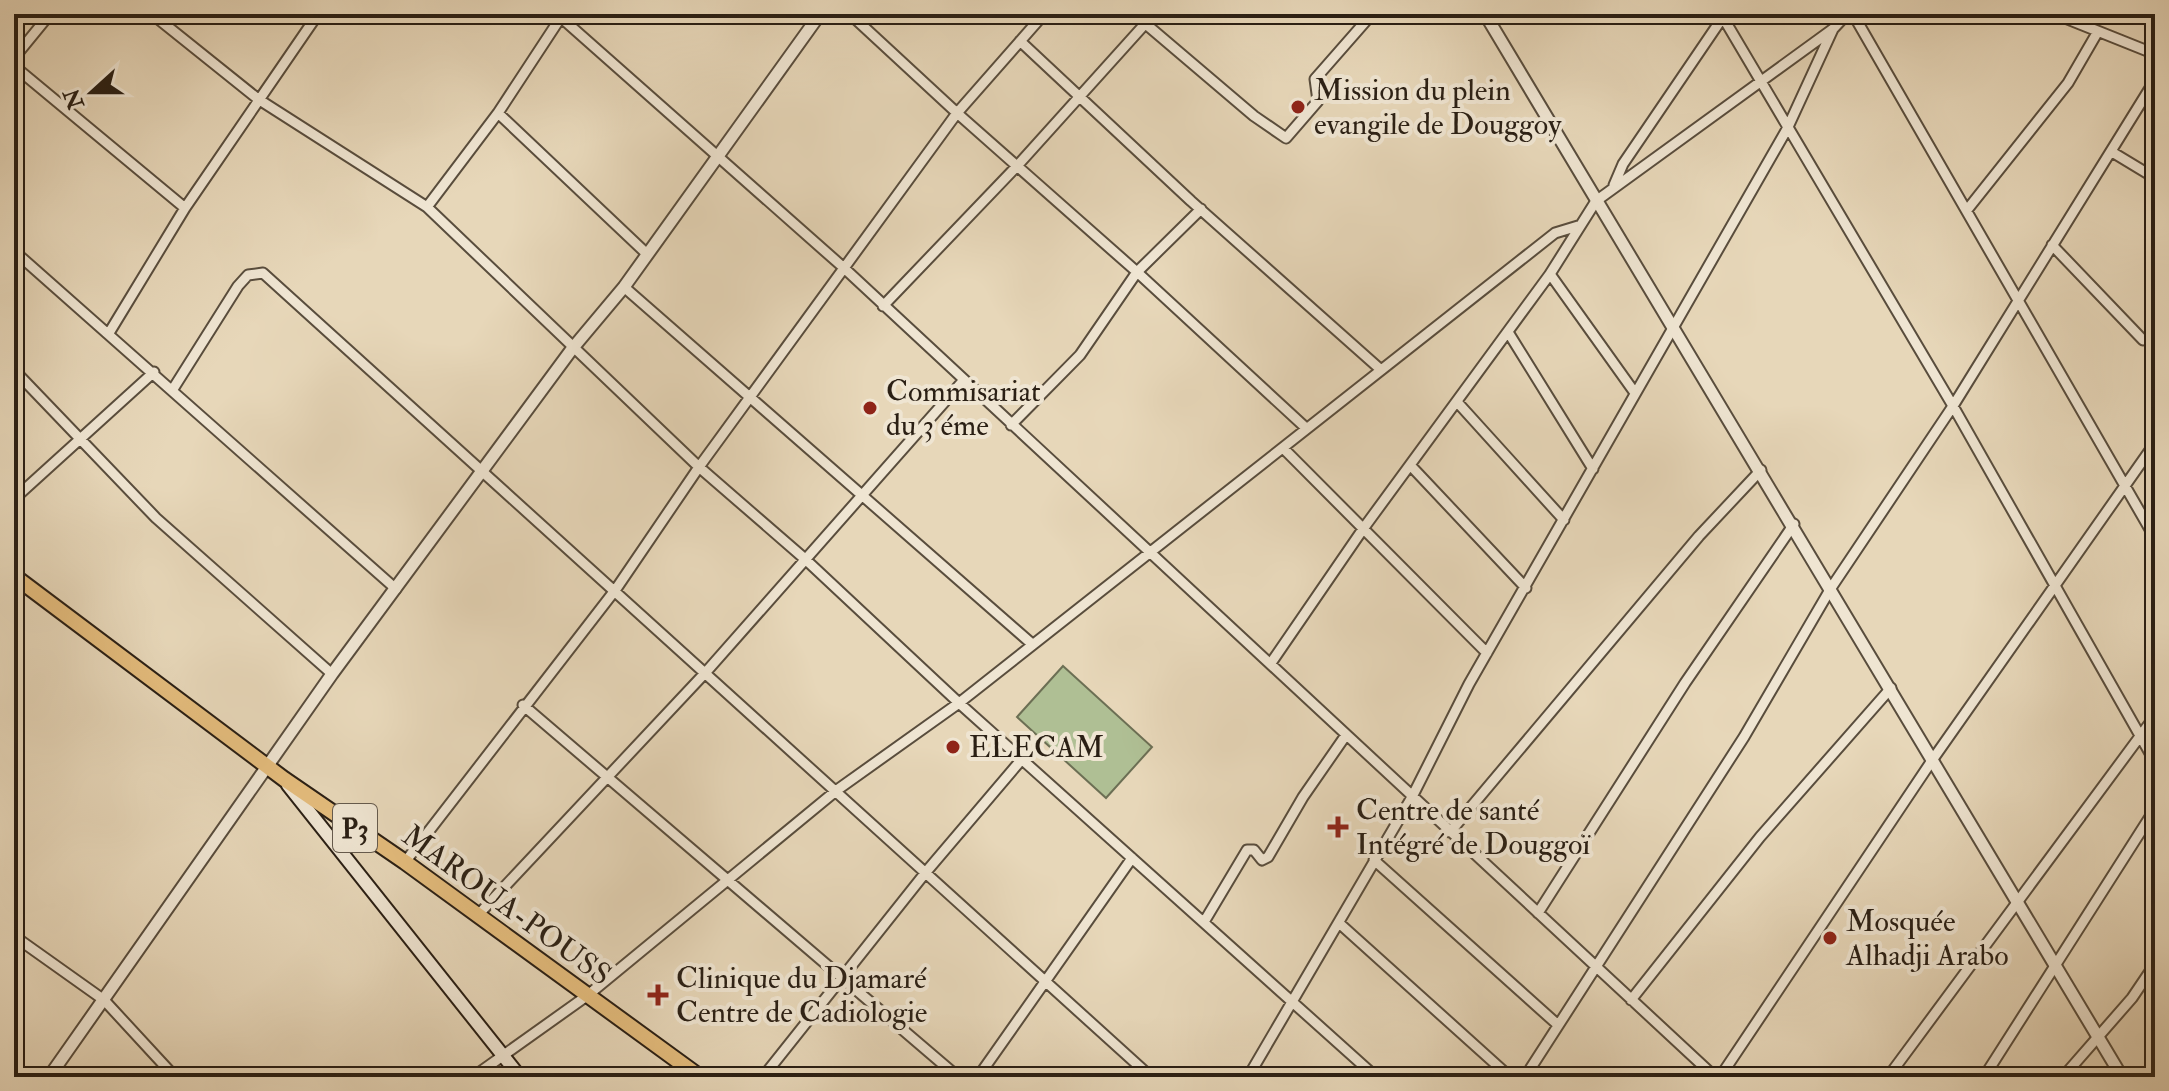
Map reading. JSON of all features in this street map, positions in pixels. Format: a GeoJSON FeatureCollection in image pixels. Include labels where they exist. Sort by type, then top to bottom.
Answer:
{"type":"FeatureCollection","features":[{"type":"Feature","properties":{"kind":"main road","name":"MAROUA-POUSS"},"geometry":{"type":"LineString","coordinates":[[14,576],[284,779],[405,862],[700,1077]]}},
{"type":"Feature","properties":{"kind":"main road"},"geometry":{"type":"LineString","coordinates":[[284,779],[520,1077]]}},
{"type":"Feature","properties":{"kind":"street"},"geometry":{"type":"LineString","coordinates":[[14,58],[50,14]]}},
{"type":"Feature","properties":{"kind":"street"},"geometry":{"type":"LineString","coordinates":[[152,14],[258,99],[427,207],[572,349],[699,467],[805,559],[959,703],[1376,1077]]}},
{"type":"Feature","properties":{"kind":"street"},"geometry":{"type":"LineString","coordinates":[[109,333],[185,208],[318,14]]}},
{"type":"Feature","properties":{"kind":"street"},"geometry":{"type":"LineString","coordinates":[[49,1077],[332,674],[572,349],[624,287],[714,157],[820,14]]}},
{"type":"Feature","properties":{"kind":"street"},"geometry":{"type":"LineString","coordinates":[[850,14],[1306,428]]}},
{"type":"Feature","properties":{"kind":"street"},"geometry":{"type":"LineString","coordinates":[[405,862],[523,705],[616,589],[699,467],[957,113],[1044,14]]}},
{"type":"Feature","properties":{"kind":"street"},"geometry":{"type":"LineString","coordinates":[[1134,14],[1254,116],[1286,138],[1318,101],[1315,79],[1372,14]]}},
{"type":"Feature","properties":{"kind":"street"},"geometry":{"type":"LineString","coordinates":[[883,306],[1017,166],[1154,14]]}},
{"type":"Feature","properties":{"kind":"street"},"geometry":{"type":"LineString","coordinates":[[1485,14],[1794,524],[2122,1077]]}},
{"type":"Feature","properties":{"kind":"street"},"geometry":{"type":"LineString","coordinates":[[1271,663],[1363,529],[1550,274],[1596,201],[1850,14],[1967,210],[2155,538]]}},
{"type":"Feature","properties":{"kind":"street"},"geometry":{"type":"LineString","coordinates":[[2055,14],[2155,54]]}},
{"type":"Feature","properties":{"kind":"street"},"geometry":{"type":"LineString","coordinates":[[1612,188],[1623,164],[1723,15],[1787,129],[1953,406],[2155,762]]}},
{"type":"Feature","properties":{"kind":"street"},"geometry":{"type":"LineString","coordinates":[[427,207],[498,113],[559,16],[714,157],[844,268],[1631,1000],[1718,1077],[1933,759],[2155,443]]}},
{"type":"Feature","properties":{"kind":"street"},"geometry":{"type":"LineString","coordinates":[[1248,1077],[1412,797],[1487,653],[1672,325],[1787,129],[1833,29]]}},
{"type":"Feature","properties":{"kind":"street"},"geometry":{"type":"LineString","coordinates":[[1967,210],[2068,83],[2097,33]]}},
{"type":"Feature","properties":{"kind":"street"},"geometry":{"type":"LineString","coordinates":[[1020,41],[1380,369]]}},
{"type":"Feature","properties":{"kind":"street"},"geometry":{"type":"LineString","coordinates":[[14,66],[185,208]]}},
{"type":"Feature","properties":{"kind":"street"},"geometry":{"type":"LineString","coordinates":[[1525,1077],[1744,737],[1831,588],[1953,406],[2155,80]]}},
{"type":"Feature","properties":{"kind":"street"},"geometry":{"type":"LineString","coordinates":[[498,113],[647,254]]}},
{"type":"Feature","properties":{"kind":"street"},"geometry":{"type":"LineString","coordinates":[[2112,152],[2155,178]]}},
{"type":"Feature","properties":{"kind":"street"},"geometry":{"type":"LineString","coordinates":[[1011,425],[1080,355],[1137,272],[1201,209]]}},
{"type":"Feature","properties":{"kind":"street"},"geometry":{"type":"LineString","coordinates":[[473,1077],[588,995],[837,790],[959,703],[1555,233],[1578,226]]}},
{"type":"Feature","properties":{"kind":"street"},"geometry":{"type":"LineString","coordinates":[[2052,245],[2143,340]]}},
{"type":"Feature","properties":{"kind":"street"},"geometry":{"type":"LineString","coordinates":[[14,251],[396,589]]}},
{"type":"Feature","properties":{"kind":"street"},"geometry":{"type":"LineString","coordinates":[[173,389],[238,286],[248,275],[263,273],[616,589],[1151,1077]]}},
{"type":"Feature","properties":{"kind":"street"},"geometry":{"type":"LineString","coordinates":[[1550,274],[1635,393]]}},
{"type":"Feature","properties":{"kind":"street"},"geometry":{"type":"LineString","coordinates":[[624,287],[1032,644]]}},
{"type":"Feature","properties":{"kind":"street"},"geometry":{"type":"LineString","coordinates":[[1508,332],[1593,469]]}},
{"type":"Feature","properties":{"kind":"street"},"geometry":{"type":"LineString","coordinates":[[14,370],[156,518],[332,674]]}},
{"type":"Feature","properties":{"kind":"street"},"geometry":{"type":"LineString","coordinates":[[14,499],[154,372]]}},
{"type":"Feature","properties":{"kind":"street"},"geometry":{"type":"LineString","coordinates":[[478,915],[706,672],[963,381]]}},
{"type":"Feature","properties":{"kind":"street"},"geometry":{"type":"LineString","coordinates":[[1458,403],[1564,520]]}},
{"type":"Feature","properties":{"kind":"street"},"geometry":{"type":"LineString","coordinates":[[1283,448],[1487,653]]}},
{"type":"Feature","properties":{"kind":"street"},"geometry":{"type":"LineString","coordinates":[[1411,466],[1526,588]]}},
{"type":"Feature","properties":{"kind":"street"},"geometry":{"type":"LineString","coordinates":[[1450,832],[1699,536],[1761,470]]}},
{"type":"Feature","properties":{"kind":"street"},"geometry":{"type":"LineString","coordinates":[[1538,913],[1668,709],[1794,524]]}},
{"type":"Feature","properties":{"kind":"street"},"geometry":{"type":"LineString","coordinates":[[1631,1000],[1760,837],[1891,688]]}},
{"type":"Feature","properties":{"kind":"street"},"geometry":{"type":"LineString","coordinates":[[523,705],[958,1077]]}},
{"type":"Feature","properties":{"kind":"street"},"geometry":{"type":"LineString","coordinates":[[1888,1077],[2155,716]]}},
{"type":"Feature","properties":{"kind":"street"},"geometry":{"type":"LineString","coordinates":[[1204,922],[1247,850],[1254,850],[1262,860],[1268,857],[1303,797],[1346,735]]}},
{"type":"Feature","properties":{"kind":"street"},"geometry":{"type":"LineString","coordinates":[[763,1077],[926,872],[1022,759]]}},
{"type":"Feature","properties":{"kind":"street"},"geometry":{"type":"LineString","coordinates":[[1984,1077],[2155,809]]}},
{"type":"Feature","properties":{"kind":"street"},"geometry":{"type":"LineString","coordinates":[[978,1077],[1132,858]]}},
{"type":"Feature","properties":{"kind":"street"},"geometry":{"type":"LineString","coordinates":[[1374,860],[1558,1025]]}},
{"type":"Feature","properties":{"kind":"street"},"geometry":{"type":"LineString","coordinates":[[1339,923],[1510,1077]]}},
{"type":"Feature","properties":{"kind":"street"},"geometry":{"type":"LineString","coordinates":[[14,936],[104,1000],[175,1077]]}},
{"type":"Feature","properties":{"kind":"street"},"geometry":{"type":"LineString","coordinates":[[2063,1077],[2132,998],[2155,964]]}},
{"type":"Feature","properties":{"kind":"green space"},"geometry":{"type":"Polygon","coordinates":[[[1063,666],[1152,747],[1106,798],[1017,717],[1063,666]]]}},
{"type":"Feature","properties":{"kind":"place","name":"Mission du plein evangile de Douggoy"},"geometry":{"type":"Point","coordinates":[1298,107]}},
{"type":"Feature","properties":{"kind":"place","name":"Commisariat du 3 éme"},"geometry":{"type":"Point","coordinates":[870,408]}},
{"type":"Feature","properties":{"kind":"place","name":"ELECAM"},"geometry":{"type":"Point","coordinates":[953,747]}},
{"type":"Feature","properties":{"kind":"place","name":"Centre de santé Intégré de Douggoï"},"geometry":{"type":"Point","coordinates":[1338,827]}},
{"type":"Feature","properties":{"kind":"place","name":"Mosquée Alhadji Arabo"},"geometry":{"type":"Point","coordinates":[1830,938]}},
{"type":"Feature","properties":{"kind":"place","name":"Clinique du Djamaré Centre de Cadiologie"},"geometry":{"type":"Point","coordinates":[658,995]}}]}
